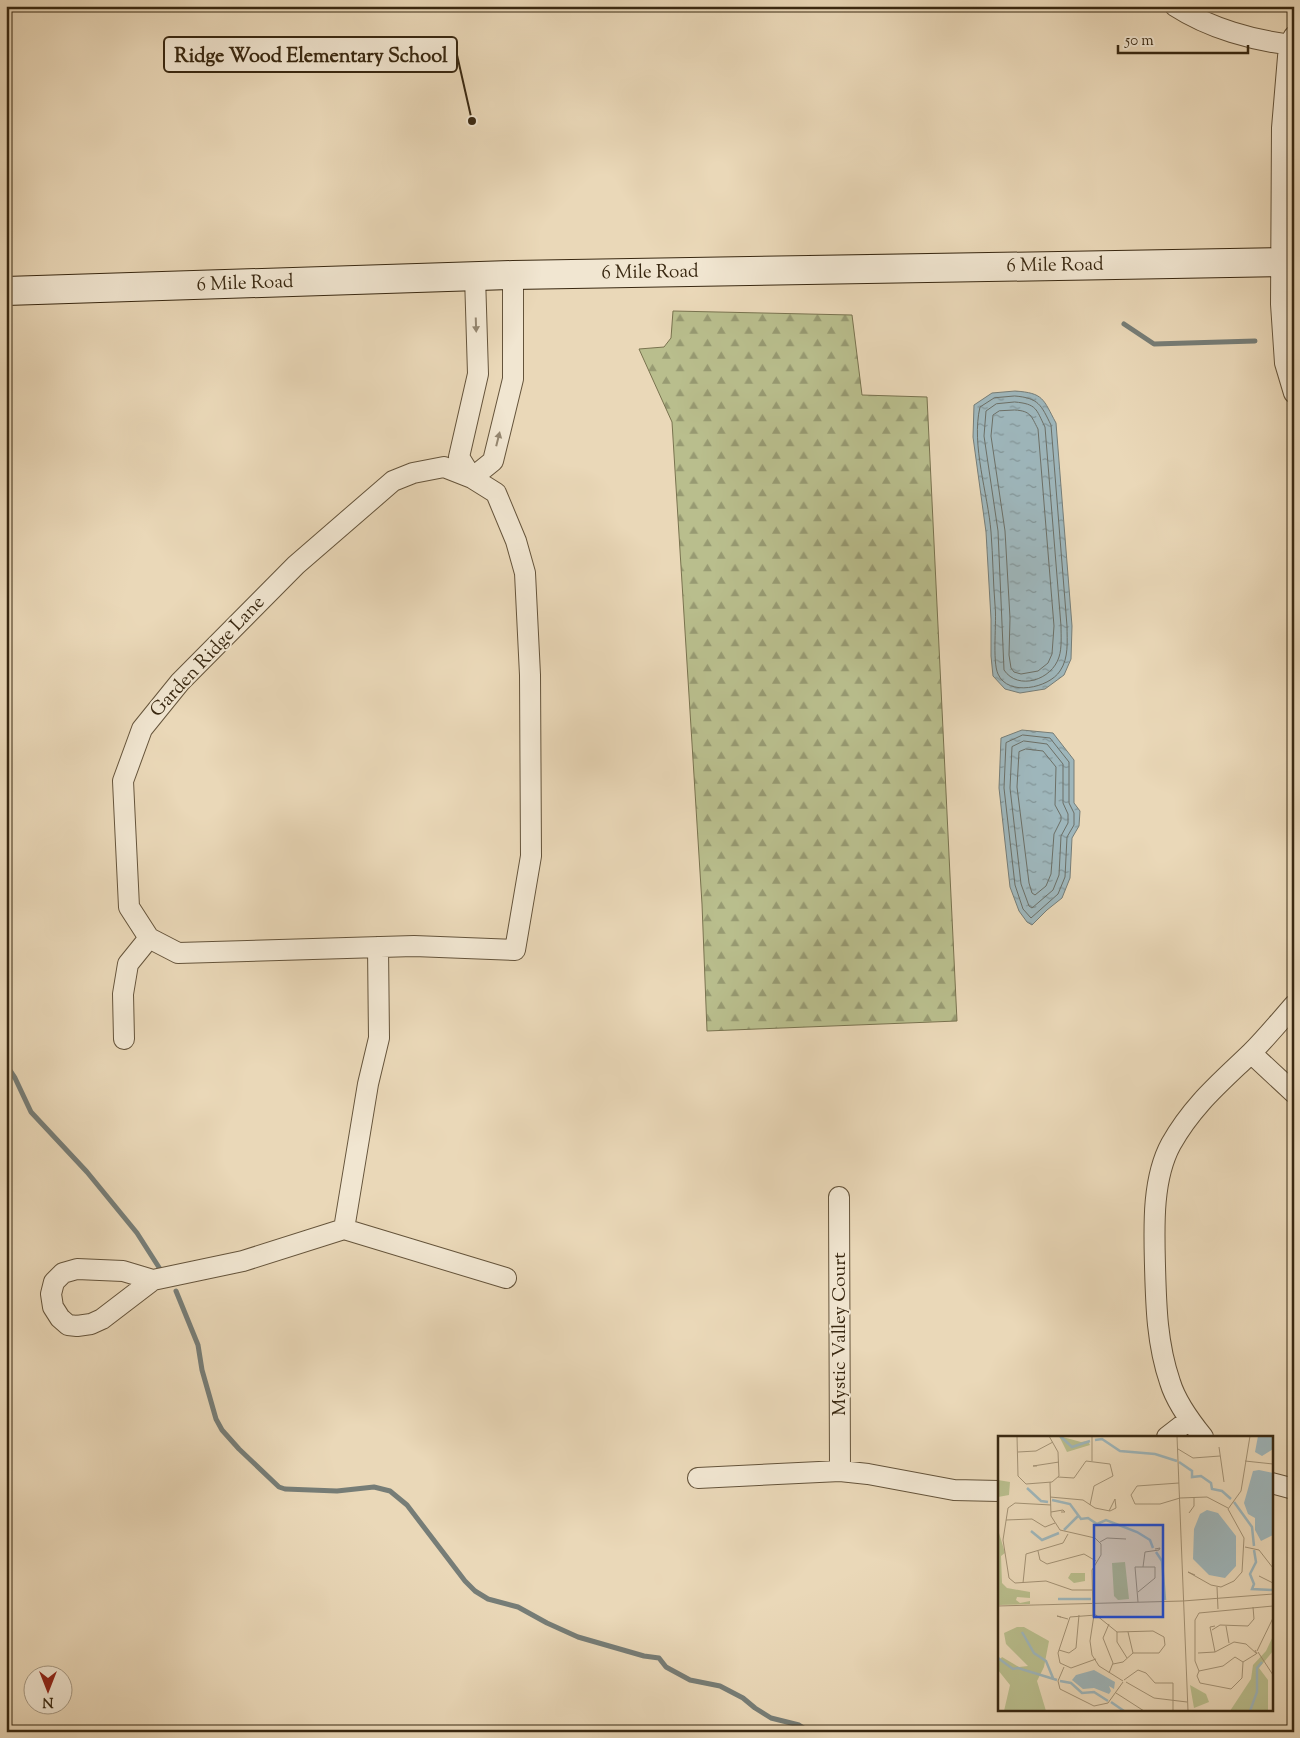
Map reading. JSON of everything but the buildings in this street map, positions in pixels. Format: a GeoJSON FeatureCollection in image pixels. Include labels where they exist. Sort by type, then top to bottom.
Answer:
{"type":"FeatureCollection","features":[{"type":"Feature","properties":{"kind":"street"},"geometry":{"type":"LineString","coordinates":[[1175,6],[1184,12],[1229,31],[1251,38],[1292,42],[1282,128],[1280,211],[1288,262],[1280,304],[1285,362],[1294,393]]}},
{"type":"Feature","properties":{"kind":"street","name":"6 Mile Road"},"geometry":{"type":"LineString","coordinates":[[6,291],[513,275],[1288,262]]}},
{"type":"Feature","properties":{"kind":"street"},"geometry":{"type":"LineString","coordinates":[[475,276],[478,374],[459,456],[472,478],[492,461],[513,379],[513,275]]}},
{"type":"Feature","properties":{"kind":"street","name":"Garden Ridge Lane"},"geometry":{"type":"LineString","coordinates":[[434,468],[444,468],[472,478],[496,493],[516,541],[525,573],[530,675],[531,856],[515,950],[414,946],[178,953],[150,938],[129,907],[123,781],[142,729],[180,682],[296,565],[393,481],[434,468]]}},
{"type":"Feature","properties":{"kind":"street"},"geometry":{"type":"LineString","coordinates":[[124,1039],[123,994],[128,964],[150,938]]}},
{"type":"Feature","properties":{"kind":"street"},"geometry":{"type":"LineString","coordinates":[[344,1229],[368,1084],[378,1038],[378,947]]}},
{"type":"Feature","properties":{"kind":"street"},"geometry":{"type":"LineString","coordinates":[[1202,1436],[1189,1420],[1170,1384],[1162,1357],[1156,1320],[1154,1213],[1161,1173],[1170,1145],[1190,1114],[1207,1094],[1277,1026],[1294,1005]]}},
{"type":"Feature","properties":{"kind":"street"},"geometry":{"type":"LineString","coordinates":[[1251,1053],[1294,1094]]}},
{"type":"Feature","properties":{"kind":"street","name":"Mystic Valley Court"},"geometry":{"type":"LineString","coordinates":[[839,1197],[840,1471]]}},
{"type":"Feature","properties":{"kind":"street"},"geometry":{"type":"LineString","coordinates":[[153,1280],[123,1271],[77,1268],[63,1273],[54,1282],[51,1294],[53,1306],[60,1318],[68,1325],[91,1324],[102,1319],[153,1280],[243,1261],[344,1229],[506,1278]]}},
{"type":"Feature","properties":{"kind":"street"},"geometry":{"type":"LineString","coordinates":[[1168,1436],[1189,1420]]}},
{"type":"Feature","properties":{"kind":"street"},"geometry":{"type":"LineString","coordinates":[[698,1478],[840,1471],[868,1474],[954,1490],[998,1491]]}},
{"type":"Feature","properties":{"kind":"street"},"geometry":{"type":"LineString","coordinates":[[1272,1483],[1294,1489]]}},
{"type":"Feature","properties":{"kind":"green space"},"geometry":{"type":"Polygon","coordinates":[[[673,311],[852,315],[862,395],[927,397],[957,1021],[707,1031],[702,904],[672,422],[639,349],[664,347],[671,338],[673,311]]]}},
{"type":"Feature","properties":{"kind":"water"},"geometry":{"type":"Polygon","coordinates":[[[1015,391],[1032,393],[1042,399],[1056,423],[1072,626],[1071,659],[1064,675],[1045,689],[1020,693],[1005,689],[993,676],[986,532],[973,437],[974,405],[992,393],[1015,391]]]}},
{"type":"Feature","properties":{"kind":"water"},"geometry":{"type":"Polygon","coordinates":[[[1022,730],[1053,733],[1074,760],[1074,803],[1080,811],[1079,826],[1072,838],[1070,878],[1062,898],[1032,925],[1027,922],[1019,911],[1010,887],[999,788],[1001,738],[1022,730]]]}},
{"type":"Feature","properties":{"kind":"waterway"},"geometry":{"type":"LineString","coordinates":[[1124,324],[1154,344],[1255,341]]}},
{"type":"Feature","properties":{"kind":"waterway"},"geometry":{"type":"LineString","coordinates":[[6,1052],[9,1069],[31,1112],[87,1172],[137,1233],[160,1269]]}},
{"type":"Feature","properties":{"kind":"waterway"},"geometry":{"type":"LineString","coordinates":[[176,1291],[198,1345],[202,1370],[216,1419],[222,1430],[239,1449],[279,1487],[285,1489],[337,1491],[374,1487],[390,1491],[407,1505],[465,1581],[475,1591],[488,1599],[518,1607],[578,1637],[644,1656],[659,1658],[666,1667],[690,1680],[720,1686],[743,1698],[771,1718],[799,1725],[810,1732]]}},
{"type":"Feature","properties":{"kind":"place","name":"Ridge Wood Elementary School"},"geometry":{"type":"Point","coordinates":[472,121]}}]}
